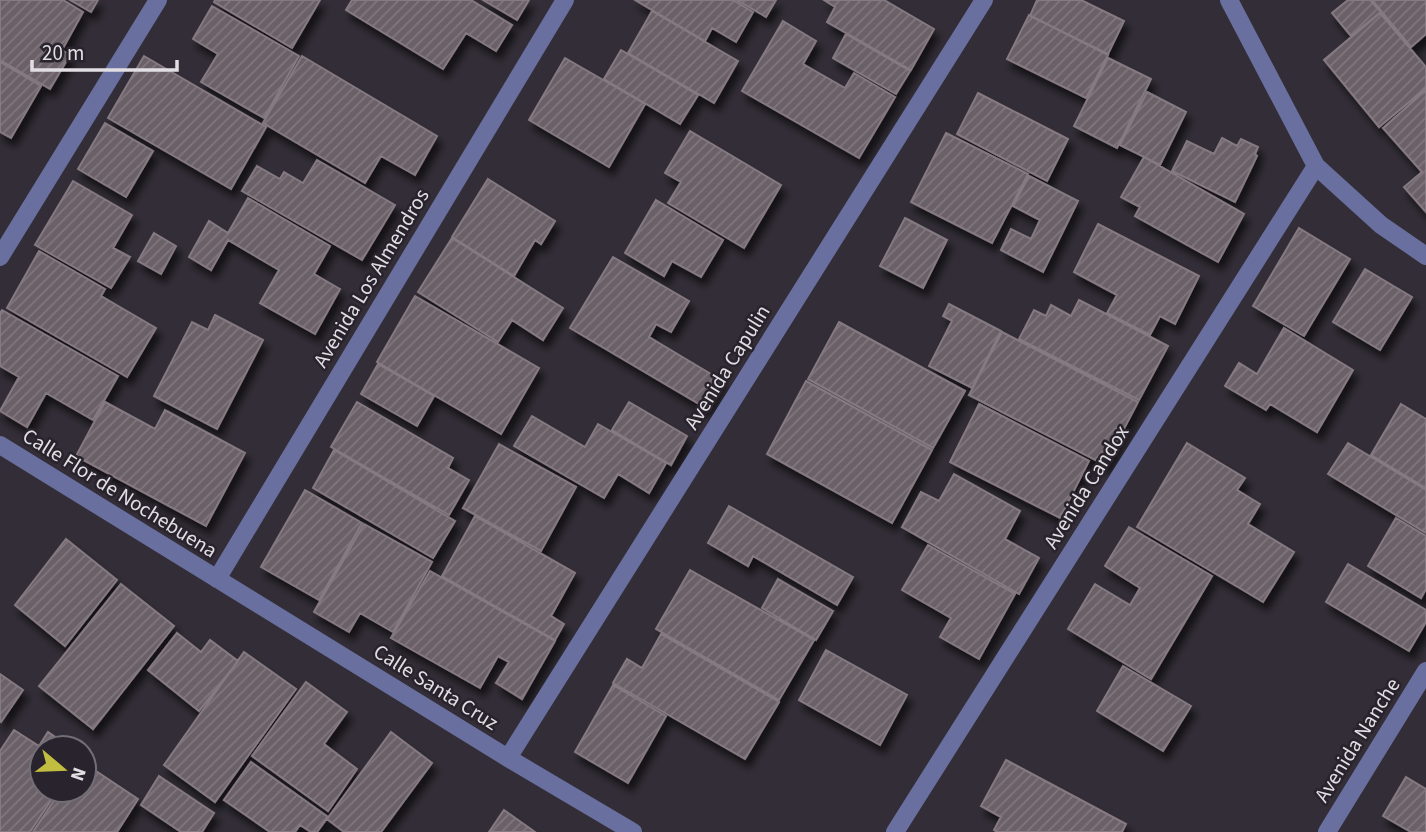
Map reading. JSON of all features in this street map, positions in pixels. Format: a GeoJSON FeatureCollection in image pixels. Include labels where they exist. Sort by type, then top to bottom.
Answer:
{"type":"FeatureCollection","features":[{"type":"Feature","properties":{"kind":"street"},"geometry":{"type":"LineString","coordinates":[[0,257],[158,0]]}},
{"type":"Feature","properties":{"kind":"street","name":"Avenida Los Almendros"},"geometry":{"type":"LineString","coordinates":[[217,579],[565,0]]}},
{"type":"Feature","properties":{"kind":"street","name":"Avenida Capulin"},"geometry":{"type":"LineString","coordinates":[[508,758],[984,0]]}},
{"type":"Feature","properties":{"kind":"street"},"geometry":{"type":"LineString","coordinates":[[1229,0],[1316,166],[1381,225],[1426,256]]}},
{"type":"Feature","properties":{"kind":"street","name":"Avenida Candox"},"geometry":{"type":"LineString","coordinates":[[895,832],[1316,166]]}},
{"type":"Feature","properties":{"kind":"street","name":"Calle Flor de Nochebuena"},"geometry":{"type":"LineString","coordinates":[[2,451],[217,579]]}},
{"type":"Feature","properties":{"kind":"street","name":"Calle Santa Cruz"},"geometry":{"type":"LineString","coordinates":[[217,579],[633,832]]}},
{"type":"Feature","properties":{"kind":"street","name":"Avenida Nanche"},"geometry":{"type":"LineString","coordinates":[[1327,832],[1426,671]]}},
{"type":"Feature","properties":{"kind":"building"},"geometry":{"type":"Polygon","coordinates":[[[0,0],[63,0],[83,12],[62,50],[70,55],[50,89],[0,60],[0,0]]]}},
{"type":"Feature","properties":{"kind":"building"},"geometry":{"type":"Polygon","coordinates":[[[70,0],[98,0],[91,12],[70,0]]]}},
{"type":"Feature","properties":{"kind":"building"},"geometry":{"type":"Polygon","coordinates":[[[320,0],[292,48],[214,2],[320,0]]]}},
{"type":"Feature","properties":{"kind":"building"},"geometry":{"type":"Polygon","coordinates":[[[352,0],[471,0],[512,25],[496,51],[466,33],[443,69],[346,10],[352,0]]]}},
{"type":"Feature","properties":{"kind":"building"},"geometry":{"type":"Polygon","coordinates":[[[483,0],[529,0],[517,20],[483,0]]]}},
{"type":"Feature","properties":{"kind":"building"},"geometry":{"type":"Polygon","coordinates":[[[635,0],[733,0],[753,12],[736,42],[712,28],[705,41],[635,0]]]}},
{"type":"Feature","properties":{"kind":"building"},"geometry":{"type":"Polygon","coordinates":[[[737,0],[776,0],[766,17],[737,0]]]}},
{"type":"Feature","properties":{"kind":"building"},"geometry":{"type":"Polygon","coordinates":[[[824,0],[884,0],[934,29],[911,70],[827,22],[835,7],[824,0]]]}},
{"type":"Feature","properties":{"kind":"building"},"geometry":{"type":"Polygon","coordinates":[[[1037,0],[1081,0],[1124,21],[1108,54],[1030,16],[1037,0]]]}},
{"type":"Feature","properties":{"kind":"building"},"geometry":{"type":"Polygon","coordinates":[[[1348,0],[1370,0],[1381,12],[1351,36],[1332,13],[1348,0]]]}},
{"type":"Feature","properties":{"kind":"building"},"geometry":{"type":"Polygon","coordinates":[[[1372,0],[1426,0],[1426,34],[1411,47],[1372,0]]]}},
{"type":"Feature","properties":{"kind":"building"},"geometry":{"type":"Polygon","coordinates":[[[212,6],[299,56],[264,118],[201,82],[218,54],[193,39],[212,6]]]}},
{"type":"Feature","properties":{"kind":"building"},"geometry":{"type":"Polygon","coordinates":[[[652,11],[738,61],[714,103],[628,53],[652,11]]]}},
{"type":"Feature","properties":{"kind":"building"},"geometry":{"type":"Polygon","coordinates":[[[1380,13],[1426,67],[1426,88],[1379,127],[1324,60],[1380,13]]]}},
{"type":"Feature","properties":{"kind":"building"},"geometry":{"type":"Polygon","coordinates":[[[1029,15],[1108,55],[1086,98],[1007,59],[1029,15]]]}},
{"type":"Feature","properties":{"kind":"building"},"geometry":{"type":"Polygon","coordinates":[[[783,21],[816,41],[803,64],[845,88],[854,73],[895,97],[859,158],[742,91],[783,21]]]}},
{"type":"Feature","properties":{"kind":"building"},"geometry":{"type":"Polygon","coordinates":[[[846,34],[910,71],[896,94],[833,58],[846,34]]]}},
{"type":"Feature","properties":{"kind":"building"},"geometry":{"type":"Polygon","coordinates":[[[621,50],[698,95],[680,124],[604,79],[621,50]]]}},
{"type":"Feature","properties":{"kind":"building"},"geometry":{"type":"Polygon","coordinates":[[[144,56],[266,127],[231,189],[108,118],[144,56]]]}},
{"type":"Feature","properties":{"kind":"building"},"geometry":{"type":"Polygon","coordinates":[[[302,56],[437,136],[415,175],[381,156],[365,183],[263,123],[302,56]]]}},
{"type":"Feature","properties":{"kind":"building"},"geometry":{"type":"Polygon","coordinates":[[[565,58],[645,104],[609,167],[529,120],[565,58]]]}},
{"type":"Feature","properties":{"kind":"building"},"geometry":{"type":"Polygon","coordinates":[[[1108,58],[1151,79],[1117,148],[1074,126],[1108,58]]]}},
{"type":"Feature","properties":{"kind":"building"},"geometry":{"type":"Polygon","coordinates":[[[0,62],[41,86],[11,138],[0,132],[0,62]]]}},
{"type":"Feature","properties":{"kind":"building"},"geometry":{"type":"Polygon","coordinates":[[[1426,90],[1426,212],[1404,187],[1422,172],[1383,128],[1426,90]]]}},
{"type":"Feature","properties":{"kind":"building"},"geometry":{"type":"Polygon","coordinates":[[[1147,92],[1186,112],[1160,165],[1120,145],[1147,92]]]}},
{"type":"Feature","properties":{"kind":"building"},"geometry":{"type":"Polygon","coordinates":[[[978,93],[1068,139],[1047,181],[957,134],[978,93]]]}},
{"type":"Feature","properties":{"kind":"building"},"geometry":{"type":"Polygon","coordinates":[[[105,123],[153,151],[126,197],[78,169],[105,123]]]}},
{"type":"Feature","properties":{"kind":"building"},"geometry":{"type":"Polygon","coordinates":[[[690,131],[781,185],[744,248],[668,203],[681,182],[665,173],[690,131]]]}},
{"type":"Feature","properties":{"kind":"building"},"geometry":{"type":"Polygon","coordinates":[[[946,133],[1028,174],[992,243],[911,202],[946,133]]]}},
{"type":"Feature","properties":{"kind":"building"},"geometry":{"type":"Polygon","coordinates":[[[1222,138],[1237,146],[1241,139],[1258,147],[1255,154],[1257,156],[1235,202],[1172,171],[1187,141],[1214,154],[1222,138]]]}},
{"type":"Feature","properties":{"kind":"building"},"geometry":{"type":"Polygon","coordinates":[[[1144,157],[1244,214],[1218,262],[1135,216],[1140,207],[1121,197],[1144,157]]]}},
{"type":"Feature","properties":{"kind":"building"},"geometry":{"type":"Polygon","coordinates":[[[317,160],[395,205],[362,260],[242,191],[257,166],[280,179],[284,172],[303,183],[317,160]]]}},
{"type":"Feature","properties":{"kind":"building"},"geometry":{"type":"Polygon","coordinates":[[[1029,176],[1078,201],[1043,272],[1001,250],[1011,229],[1031,239],[1040,220],[1013,206],[1029,176]]]}},
{"type":"Feature","properties":{"kind":"building"},"geometry":{"type":"Polygon","coordinates":[[[488,179],[555,221],[541,244],[535,240],[514,276],[452,237],[488,179]]]}},
{"type":"Feature","properties":{"kind":"building"},"geometry":{"type":"Polygon","coordinates":[[[73,181],[132,215],[113,248],[130,257],[111,288],[35,245],[73,181]]]}},
{"type":"Feature","properties":{"kind":"building"},"geometry":{"type":"Polygon","coordinates":[[[248,198],[330,246],[314,274],[340,289],[315,334],[260,303],[279,270],[228,240],[211,270],[189,257],[209,221],[228,233],[248,198]]]}},
{"type":"Feature","properties":{"kind":"building"},"geometry":{"type":"Polygon","coordinates":[[[656,200],[723,240],[701,277],[672,261],[664,276],[625,253],[656,200]]]}},
{"type":"Feature","properties":{"kind":"building"},"geometry":{"type":"Polygon","coordinates":[[[905,218],[947,240],[923,288],[880,266],[905,218]]]}},
{"type":"Feature","properties":{"kind":"building"},"geometry":{"type":"Polygon","coordinates":[[[1098,224],[1199,276],[1175,324],[1160,316],[1150,335],[1107,313],[1117,295],[1074,272],[1098,224]]]}},
{"type":"Feature","properties":{"kind":"building"},"geometry":{"type":"Polygon","coordinates":[[[1299,228],[1350,259],[1304,336],[1253,306],[1299,228]]]}},
{"type":"Feature","properties":{"kind":"building"},"geometry":{"type":"Polygon","coordinates":[[[154,233],[176,246],[161,274],[138,261],[154,233]]]}},
{"type":"Feature","properties":{"kind":"building"},"geometry":{"type":"Polygon","coordinates":[[[452,238],[563,308],[543,340],[512,320],[498,342],[418,292],[452,238]]]}},
{"type":"Feature","properties":{"kind":"building"},"geometry":{"type":"Polygon","coordinates":[[[39,251],[105,289],[101,296],[156,328],[127,377],[7,308],[39,251]]]}},
{"type":"Feature","properties":{"kind":"building"},"geometry":{"type":"Polygon","coordinates":[[[613,257],[689,301],[671,332],[656,324],[649,337],[721,380],[706,408],[570,328],[613,257]]]}},
{"type":"Feature","properties":{"kind":"building"},"geometry":{"type":"Polygon","coordinates":[[[1365,269],[1412,297],[1380,350],[1333,322],[1365,269]]]}},
{"type":"Feature","properties":{"kind":"building"},"geometry":{"type":"Polygon","coordinates":[[[415,296],[539,368],[501,434],[377,362],[415,296]]]}},
{"type":"Feature","properties":{"kind":"building"},"geometry":{"type":"Polygon","coordinates":[[[1079,300],[1168,346],[1139,400],[1019,339],[1034,310],[1046,316],[1051,305],[1071,316],[1079,300]]]}},
{"type":"Feature","properties":{"kind":"building"},"geometry":{"type":"Polygon","coordinates":[[[949,304],[1001,331],[972,388],[929,366],[952,321],[943,316],[949,304]]]}},
{"type":"Feature","properties":{"kind":"building"},"geometry":{"type":"Polygon","coordinates":[[[2,310],[118,376],[93,420],[46,393],[27,427],[0,411],[19,377],[0,366],[2,310]]]}},
{"type":"Feature","properties":{"kind":"building"},"geometry":{"type":"Polygon","coordinates":[[[215,315],[263,340],[217,429],[154,396],[192,322],[208,330],[215,315]]]}},
{"type":"Feature","properties":{"kind":"building"},"geometry":{"type":"Polygon","coordinates":[[[839,322],[965,391],[933,448],[808,379],[839,322]]]}},
{"type":"Feature","properties":{"kind":"building"},"geometry":{"type":"Polygon","coordinates":[[[1284,328],[1353,370],[1317,432],[1270,404],[1266,410],[1225,386],[1239,363],[1257,374],[1284,328]]]}},
{"type":"Feature","properties":{"kind":"building"},"geometry":{"type":"Polygon","coordinates":[[[1002,332],[1138,402],[1105,465],[969,395],[1002,332]]]}},
{"type":"Feature","properties":{"kind":"building"},"geometry":{"type":"Polygon","coordinates":[[[378,364],[434,396],[417,426],[361,394],[378,364]]]}},
{"type":"Feature","properties":{"kind":"building"},"geometry":{"type":"Polygon","coordinates":[[[806,381],[932,450],[892,523],[767,454],[806,381]]]}},
{"type":"Feature","properties":{"kind":"building"},"geometry":{"type":"Polygon","coordinates":[[[105,402],[155,429],[165,410],[245,453],[206,526],[76,456],[105,402]]]}},
{"type":"Feature","properties":{"kind":"building"},"geometry":{"type":"Polygon","coordinates":[[[357,402],[453,458],[448,468],[469,480],[449,515],[331,447],[357,402]]]}},
{"type":"Feature","properties":{"kind":"building"},"geometry":{"type":"Polygon","coordinates":[[[629,402],[687,436],[671,465],[612,430],[629,402]]]}},
{"type":"Feature","properties":{"kind":"building"},"geometry":{"type":"Polygon","coordinates":[[[979,404],[1089,461],[1060,518],[950,462],[979,404]]]}},
{"type":"Feature","properties":{"kind":"building"},"geometry":{"type":"Polygon","coordinates":[[[1401,404],[1426,419],[1426,488],[1371,455],[1401,404]]]}},
{"type":"Feature","properties":{"kind":"building"},"geometry":{"type":"Polygon","coordinates":[[[532,416],[585,447],[598,424],[666,463],[649,493],[618,474],[604,498],[514,446],[532,416]]]}},
{"type":"Feature","properties":{"kind":"building"},"geometry":{"type":"Polygon","coordinates":[[[1187,443],[1245,478],[1237,490],[1260,504],[1248,524],[1294,552],[1263,602],[1137,527],[1187,443]]]}},
{"type":"Feature","properties":{"kind":"building"},"geometry":{"type":"Polygon","coordinates":[[[1348,443],[1426,490],[1426,533],[1328,474],[1348,443]]]}},
{"type":"Feature","properties":{"kind":"building"},"geometry":{"type":"Polygon","coordinates":[[[499,444],[576,487],[541,551],[463,508],[499,444]]]}},
{"type":"Feature","properties":{"kind":"building"},"geometry":{"type":"Polygon","coordinates":[[[334,450],[455,521],[433,558],[313,488],[334,450]]]}},
{"type":"Feature","properties":{"kind":"building"},"geometry":{"type":"Polygon","coordinates":[[[954,474],[1020,511],[1005,539],[1039,558],[1019,594],[902,527],[921,492],[939,501],[954,474]]]}},
{"type":"Feature","properties":{"kind":"building"},"geometry":{"type":"Polygon","coordinates":[[[305,490],[362,523],[319,600],[261,567],[305,490]]]}},
{"type":"Feature","properties":{"kind":"building"},"geometry":{"type":"Polygon","coordinates":[[[729,506],[853,577],[837,605],[753,556],[748,566],[708,543],[729,506]]]}},
{"type":"Feature","properties":{"kind":"building"},"geometry":{"type":"Polygon","coordinates":[[[475,516],[575,573],[551,616],[564,624],[555,640],[442,576],[475,516]]]}},
{"type":"Feature","properties":{"kind":"building"},"geometry":{"type":"Polygon","coordinates":[[[1396,518],[1426,536],[1426,589],[1421,598],[1368,566],[1396,518]]]}},
{"type":"Feature","properties":{"kind":"building"},"geometry":{"type":"Polygon","coordinates":[[[364,524],[432,562],[393,632],[360,613],[349,632],[314,612],[364,524]]]}},
{"type":"Feature","properties":{"kind":"building"},"geometry":{"type":"Polygon","coordinates":[[[1129,527],[1212,576],[1151,679],[1068,629],[1095,584],[1130,605],[1140,588],[1105,566],[1129,527]]]}},
{"type":"Feature","properties":{"kind":"building"},"geometry":{"type":"Polygon","coordinates":[[[66,539],[117,580],[65,646],[15,605],[66,539]]]}},
{"type":"Feature","properties":{"kind":"building"},"geometry":{"type":"Polygon","coordinates":[[[928,545],[1015,594],[979,659],[940,637],[951,618],[902,590],[928,545]]]}},
{"type":"Feature","properties":{"kind":"building"},"geometry":{"type":"Polygon","coordinates":[[[1348,564],[1426,610],[1426,622],[1409,651],[1326,602],[1348,564]]]}},
{"type":"Feature","properties":{"kind":"building"},"geometry":{"type":"Polygon","coordinates":[[[690,570],[814,640],[779,700],[656,629],[690,570]]]}},
{"type":"Feature","properties":{"kind":"building"},"geometry":{"type":"Polygon","coordinates":[[[430,571],[555,641],[522,699],[496,683],[509,662],[498,656],[480,688],[391,638],[430,571]]]}},
{"type":"Feature","properties":{"kind":"building"},"geometry":{"type":"Polygon","coordinates":[[[778,579],[833,611],[816,640],[762,608],[778,579]]]}},
{"type":"Feature","properties":{"kind":"building"},"geometry":{"type":"Polygon","coordinates":[[[121,584],[174,626],[93,729],[39,686],[121,584]]]}},
{"type":"Feature","properties":{"kind":"building"},"geometry":{"type":"Polygon","coordinates":[[[177,633],[201,652],[210,640],[238,661],[199,711],[148,670],[177,633]]]}},
{"type":"Feature","properties":{"kind":"building"},"geometry":{"type":"Polygon","coordinates":[[[661,634],[779,702],[745,759],[613,683],[627,659],[642,668],[661,634]]]}},
{"type":"Feature","properties":{"kind":"building"},"geometry":{"type":"Polygon","coordinates":[[[826,650],[907,695],[880,745],[799,700],[826,650]]]}},
{"type":"Feature","properties":{"kind":"building"},"geometry":{"type":"Polygon","coordinates":[[[244,652],[296,689],[215,802],[164,765],[244,652]]]}},
{"type":"Feature","properties":{"kind":"building"},"geometry":{"type":"Polygon","coordinates":[[[1123,666],[1191,706],[1163,751],[1097,711],[1123,666]]]}},
{"type":"Feature","properties":{"kind":"building"},"geometry":{"type":"Polygon","coordinates":[[[0,674],[23,690],[1,722],[0,721],[0,674]]]}},
{"type":"Feature","properties":{"kind":"building"},"geometry":{"type":"Polygon","coordinates":[[[306,682],[347,712],[324,744],[357,769],[328,811],[252,756],[306,682]]]}},
{"type":"Feature","properties":{"kind":"building"},"geometry":{"type":"Polygon","coordinates":[[[613,685],[666,716],[628,783],[575,752],[613,685]]]}},
{"type":"Feature","properties":{"kind":"building"},"geometry":{"type":"Polygon","coordinates":[[[14,730],[28,739],[28,804],[49,804],[30,832],[0,832],[0,751],[14,730]]]}},
{"type":"Feature","properties":{"kind":"building"},"geometry":{"type":"Polygon","coordinates":[[[391,732],[432,763],[381,832],[344,832],[327,819],[391,732]]]}},
{"type":"Feature","properties":{"kind":"building"},"geometry":{"type":"Polygon","coordinates":[[[1006,760],[1126,824],[1122,832],[997,832],[994,830],[1001,817],[981,806],[1006,760]]]}},
{"type":"Feature","properties":{"kind":"building"},"geometry":{"type":"Polygon","coordinates":[[[251,762],[328,817],[317,832],[311,832],[300,825],[295,832],[270,832],[224,800],[251,762]]]}},
{"type":"Feature","properties":{"kind":"building"},"geometry":{"type":"Polygon","coordinates":[[[98,772],[138,799],[117,832],[33,832],[52,804],[98,804],[98,772]]]}},
{"type":"Feature","properties":{"kind":"building"},"geometry":{"type":"Polygon","coordinates":[[[159,776],[214,813],[202,832],[181,832],[141,805],[159,776]]]}},
{"type":"Feature","properties":{"kind":"building"},"geometry":{"type":"Polygon","coordinates":[[[1406,777],[1426,789],[1426,832],[1411,832],[1383,816],[1406,777]]]}},
{"type":"Feature","properties":{"kind":"building"},"geometry":{"type":"Polygon","coordinates":[[[504,810],[535,832],[489,832],[504,810]]]}}]}
